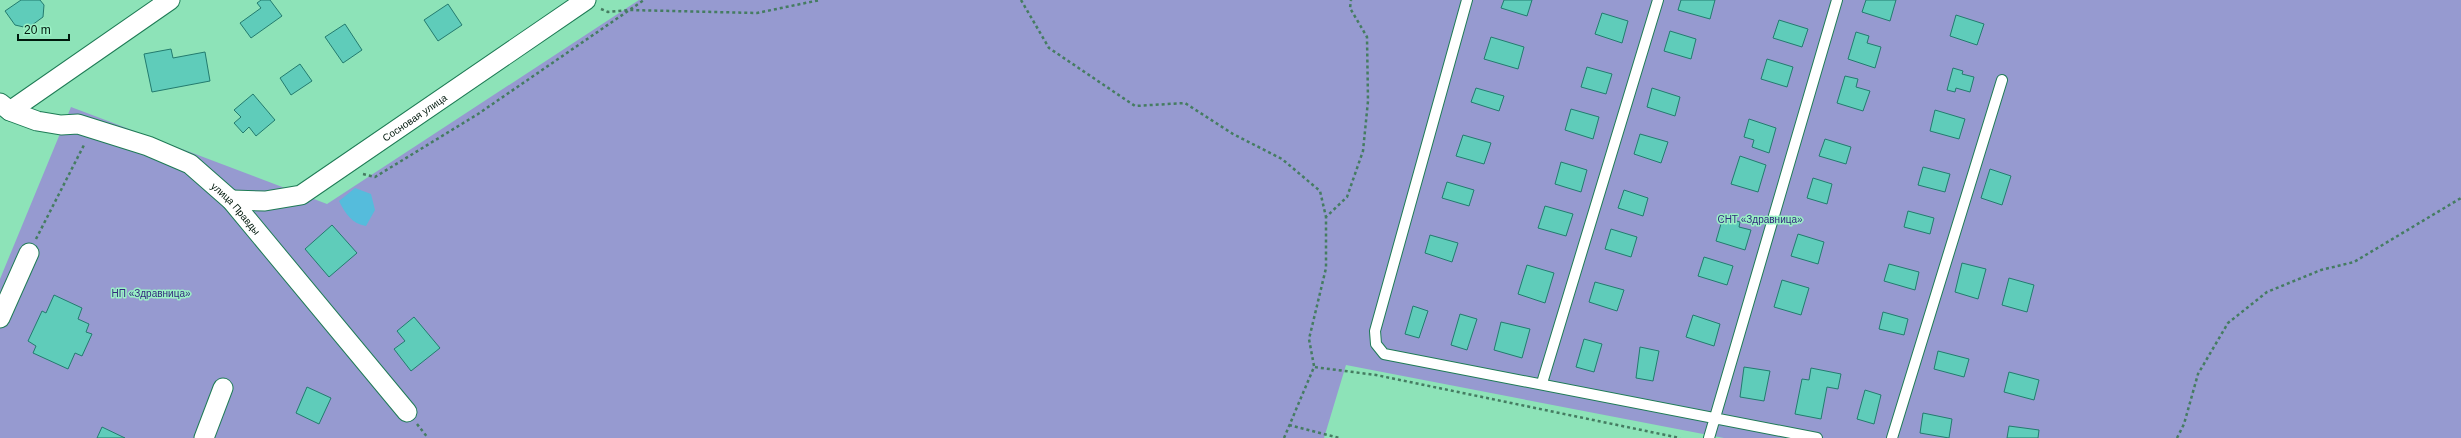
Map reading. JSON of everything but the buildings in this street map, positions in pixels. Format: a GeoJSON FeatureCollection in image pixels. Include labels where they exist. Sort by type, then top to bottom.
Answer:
{"type":"FeatureCollection","features":[{"type":"Feature","properties":{"kind":"street"},"geometry":{"type":"LineString","coordinates":[[5,107],[170,0]]}},
{"type":"Feature","properties":{"kind":"street","name":"Сосновая улица"},"geometry":{"type":"LineString","coordinates":[[231,200],[265,201],[301,196],[584,1]]}},
{"type":"Feature","properties":{"kind":"street","name":"улица Правды"},"geometry":{"type":"LineString","coordinates":[[5,107],[37,121],[61,125],[78,124],[148,146],[190,164],[231,200],[407,412]]}},
{"type":"Feature","properties":{"kind":"street"},"geometry":{"type":"LineString","coordinates":[[0,318],[29,253]]}},
{"type":"Feature","properties":{"kind":"street"},"geometry":{"type":"LineString","coordinates":[[204,438],[223,388]]}},
{"type":"Feature","properties":{"kind":"lane"},"geometry":{"type":"LineString","coordinates":[[1468,0],[1376,331],[1376,344],[1384,354],[1542,383],[1817,438]]}},
{"type":"Feature","properties":{"kind":"lane"},"geometry":{"type":"LineString","coordinates":[[1542,383],[1658,0]]}},
{"type":"Feature","properties":{"kind":"lane"},"geometry":{"type":"LineString","coordinates":[[1709,438],[1837,0]]}},
{"type":"Feature","properties":{"kind":"lane"},"geometry":{"type":"LineString","coordinates":[[1892,438],[2002,80]]}},
{"type":"Feature","properties":{"kind":"path"},"geometry":{"type":"LineString","coordinates":[[340,170],[375,177],[478,114],[644,0]]}},
{"type":"Feature","properties":{"kind":"path"},"geometry":{"type":"LineString","coordinates":[[584,1],[608,12],[629,10],[757,13],[820,0]]}},
{"type":"Feature","properties":{"kind":"path"},"geometry":{"type":"LineString","coordinates":[[1021,0],[1049,48],[1135,106],[1185,103],[1233,134],[1282,159],[1320,191],[1326,217],[1326,268],[1309,339],[1314,367],[1284,438]]}},
{"type":"Feature","properties":{"kind":"path"},"geometry":{"type":"LineString","coordinates":[[1326,217],[1347,197],[1363,151],[1368,101],[1367,37],[1350,8],[1351,0]]}},
{"type":"Feature","properties":{"kind":"path"},"geometry":{"type":"LineString","coordinates":[[29,253],[92,129]]}},
{"type":"Feature","properties":{"kind":"path"},"geometry":{"type":"LineString","coordinates":[[2177,438],[2184,424],[2198,374],[2228,324],[2267,292],[2321,270],[2354,262],[2461,198]]}},
{"type":"Feature","properties":{"kind":"path"},"geometry":{"type":"LineString","coordinates":[[1314,367],[1376,375],[1680,438]]}},
{"type":"Feature","properties":{"kind":"path"},"geometry":{"type":"LineString","coordinates":[[1289,425],[1339,438]]}},
{"type":"Feature","properties":{"kind":"green space"},"geometry":{"type":"Polygon","coordinates":[[[639,0],[2461,0],[2461,438],[1724,438],[1346,365],[1324,438],[0,438],[0,279],[71,107],[327,204],[639,0]]]}},
{"type":"Feature","properties":{"kind":"shaded area"},"geometry":{"type":"Polygon","coordinates":[[[355,188],[371,194],[375,210],[366,226],[353,220],[344,210],[339,201],[355,188]]]}},
{"type":"Feature","properties":{"kind":"park label","name":"СНТ «Здравница»"},"geometry":{"type":"Point","coordinates":[1760,219]}},
{"type":"Feature","properties":{"kind":"park label","name":"НП «Здравница»"},"geometry":{"type":"Point","coordinates":[151,293]}}]}
